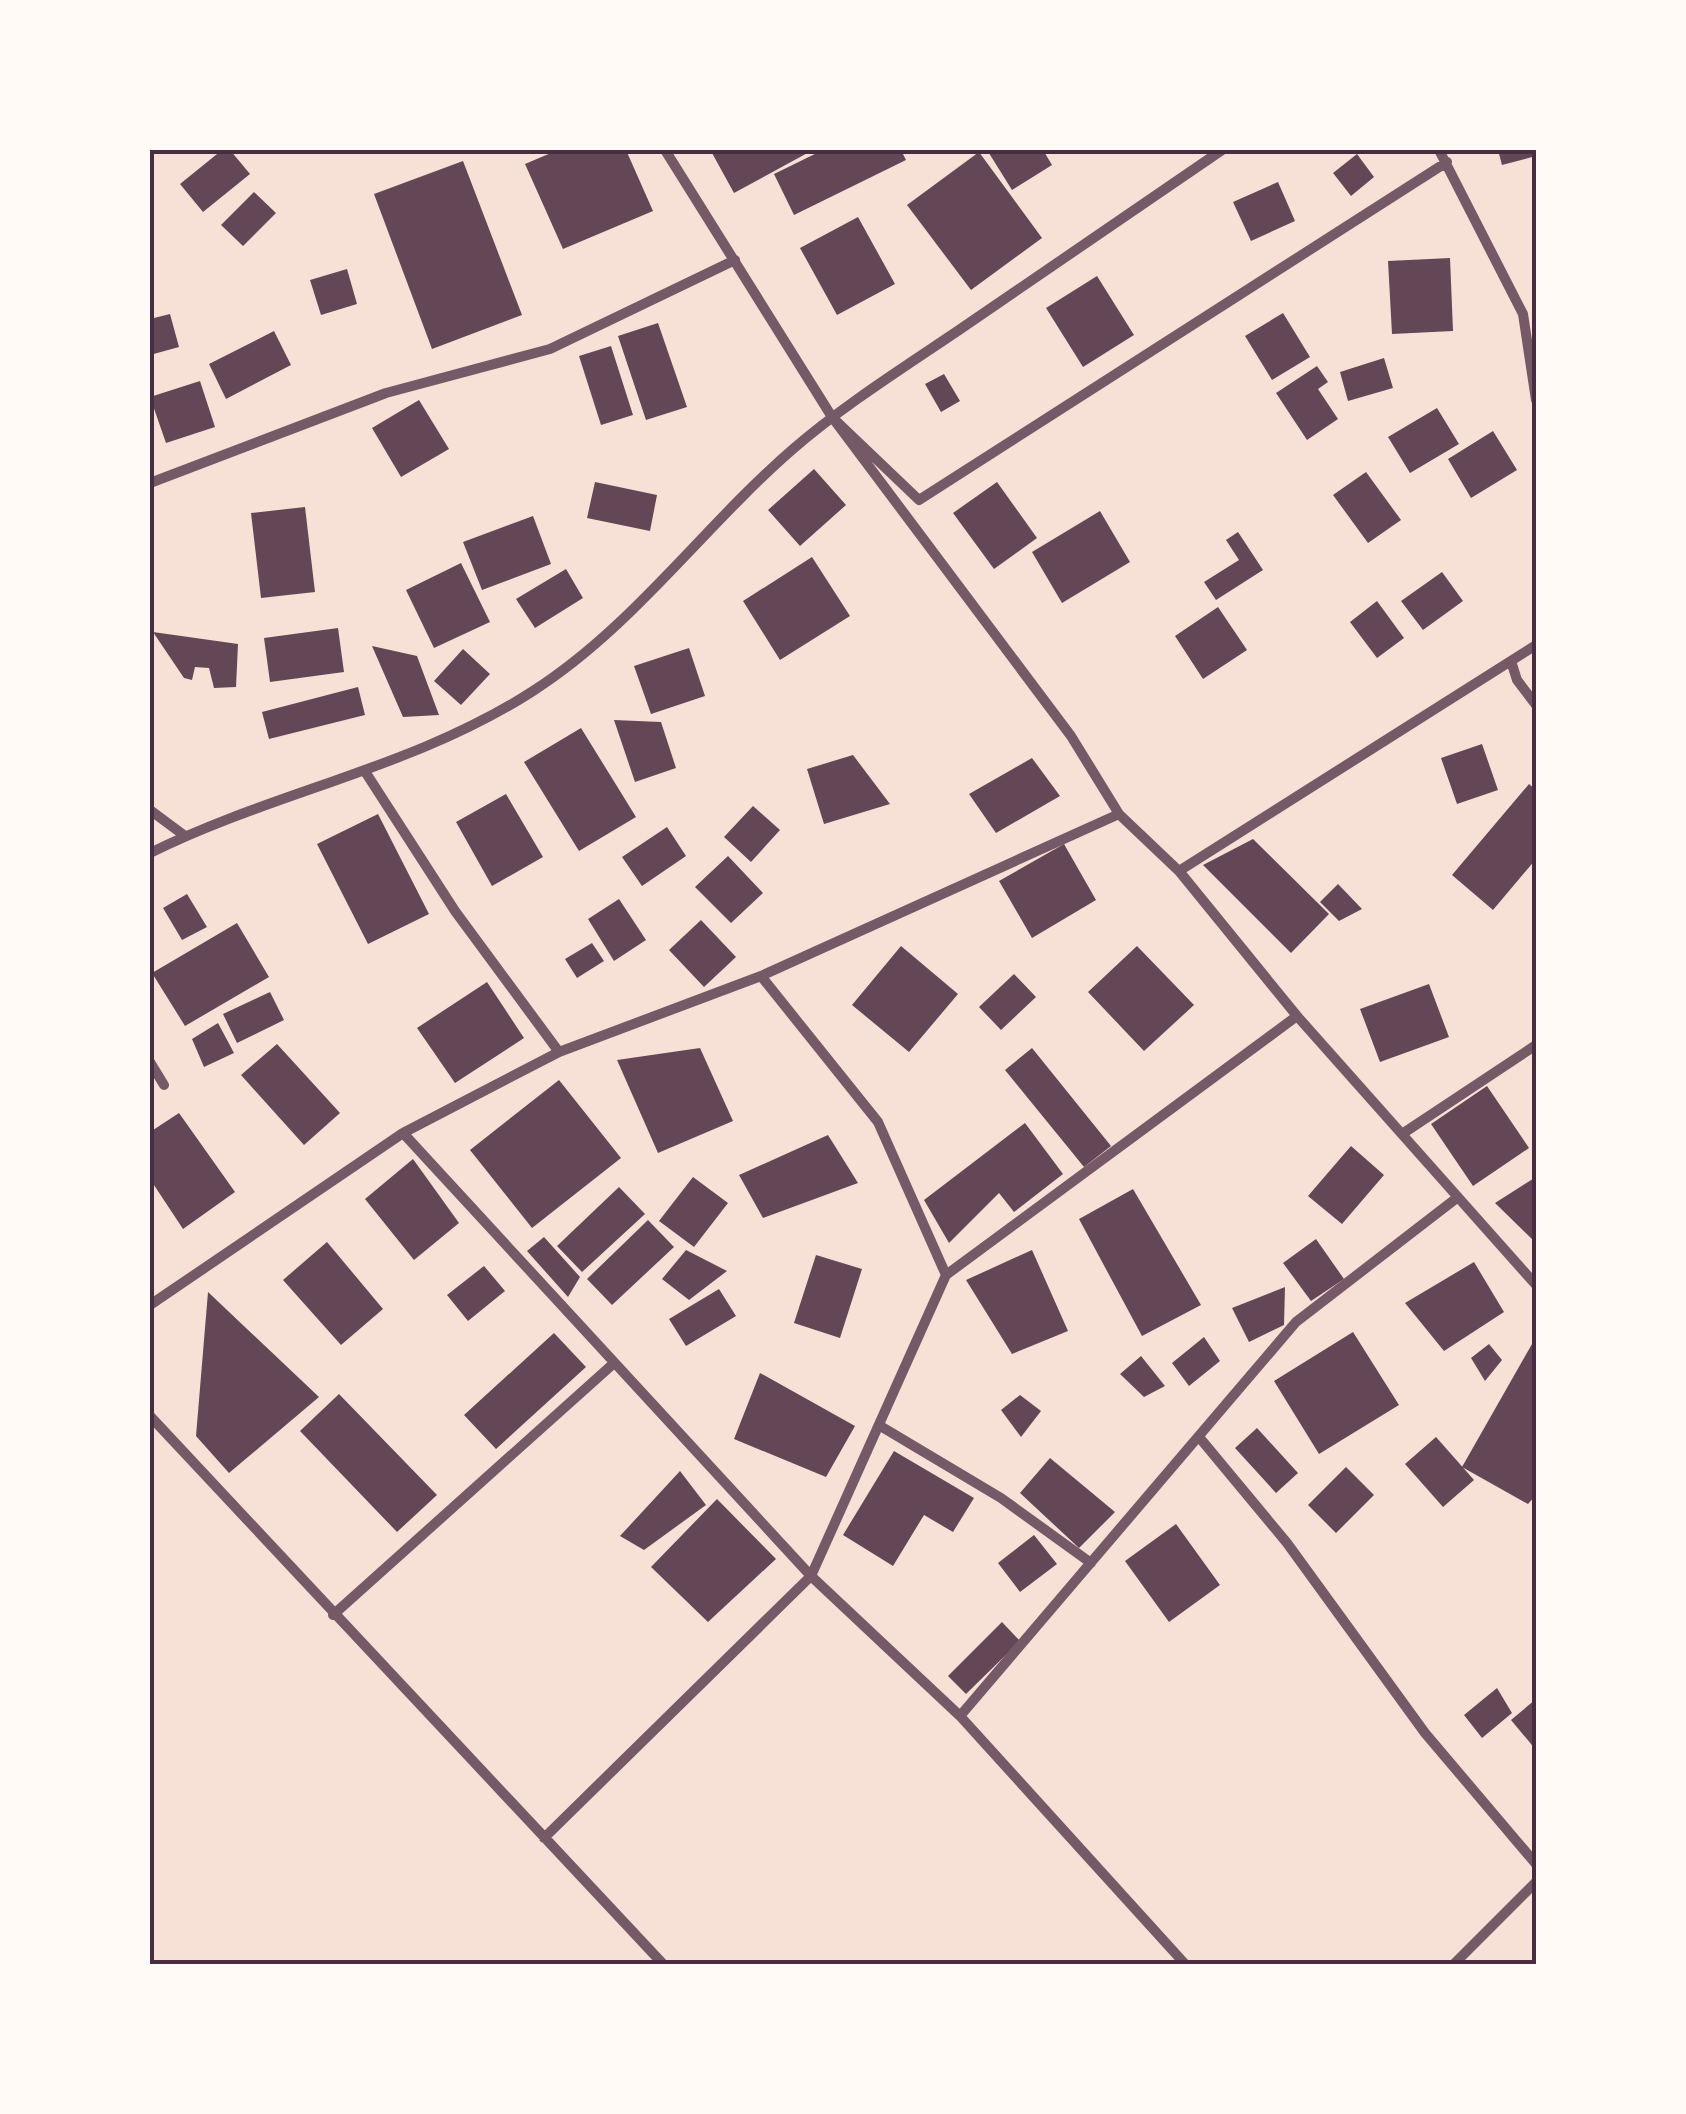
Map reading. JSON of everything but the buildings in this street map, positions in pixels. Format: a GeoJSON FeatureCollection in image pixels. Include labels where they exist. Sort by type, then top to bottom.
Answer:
{"type":"FeatureCollection","features":[{"type":"Feature","properties":{"kind":"street"},"geometry":{"type":"LineString","coordinates":[[665,150],[832,417],[1071,736],[1120,814],[1179,871],[1297,1016],[1536,1285]]}},
{"type":"Feature","properties":{"kind":"street"},"geometry":{"type":"LineString","coordinates":[[150,853],[292,794],[366,773],[492,717],[588,655],[712,526],[832,417],[1222,150]]}},
{"type":"Feature","properties":{"kind":"street"},"geometry":{"type":"LineString","coordinates":[[1439,150],[1523,314],[1536,400]]}},
{"type":"Feature","properties":{"kind":"street"},"geometry":{"type":"LineString","coordinates":[[832,417],[920,500],[1447,162]]}},
{"type":"Feature","properties":{"kind":"street"},"geometry":{"type":"LineString","coordinates":[[150,483],[386,393],[550,349],[735,260]]}},
{"type":"Feature","properties":{"kind":"street"},"geometry":{"type":"LineString","coordinates":[[1179,871],[1536,645]]}},
{"type":"Feature","properties":{"kind":"street"},"geometry":{"type":"LineString","coordinates":[[1511,661],[1517,680],[1536,704]]}},
{"type":"Feature","properties":{"kind":"street"},"geometry":{"type":"LineString","coordinates":[[366,773],[455,911],[559,1052]]}},
{"type":"Feature","properties":{"kind":"street"},"geometry":{"type":"LineString","coordinates":[[150,810],[184,836]]}},
{"type":"Feature","properties":{"kind":"street"},"geometry":{"type":"LineString","coordinates":[[150,1306],[402,1133],[559,1052],[761,976],[1120,814]]}},
{"type":"Feature","properties":{"kind":"street"},"geometry":{"type":"LineString","coordinates":[[761,976],[878,1122],[946,1275]]}},
{"type":"Feature","properties":{"kind":"street"},"geometry":{"type":"LineString","coordinates":[[544,1838],[811,1576],[882,1427],[946,1275],[1297,1016]]}},
{"type":"Feature","properties":{"kind":"street"},"geometry":{"type":"LineString","coordinates":[[1402,1134],[1536,1045]]}},
{"type":"Feature","properties":{"kind":"street"},"geometry":{"type":"LineString","coordinates":[[150,1062],[164,1085]]}},
{"type":"Feature","properties":{"kind":"street"},"geometry":{"type":"LineString","coordinates":[[402,1133],[811,1576],[960,1716],[1185,1964]]}},
{"type":"Feature","properties":{"kind":"street"},"geometry":{"type":"LineString","coordinates":[[960,1716],[1296,1322],[1458,1197]]}},
{"type":"Feature","properties":{"kind":"street"},"geometry":{"type":"LineString","coordinates":[[333,1615],[614,1364]]}},
{"type":"Feature","properties":{"kind":"street"},"geometry":{"type":"LineString","coordinates":[[150,1416],[663,1964]]}},
{"type":"Feature","properties":{"kind":"street"},"geometry":{"type":"LineString","coordinates":[[882,1427],[1001,1498],[1090,1563]]}},
{"type":"Feature","properties":{"kind":"street"},"geometry":{"type":"LineString","coordinates":[[1199,1437],[1287,1543],[1425,1733],[1536,1864]]}},
{"type":"Feature","properties":{"kind":"street"},"geometry":{"type":"LineString","coordinates":[[1454,1964],[1536,1882]]}}]}
